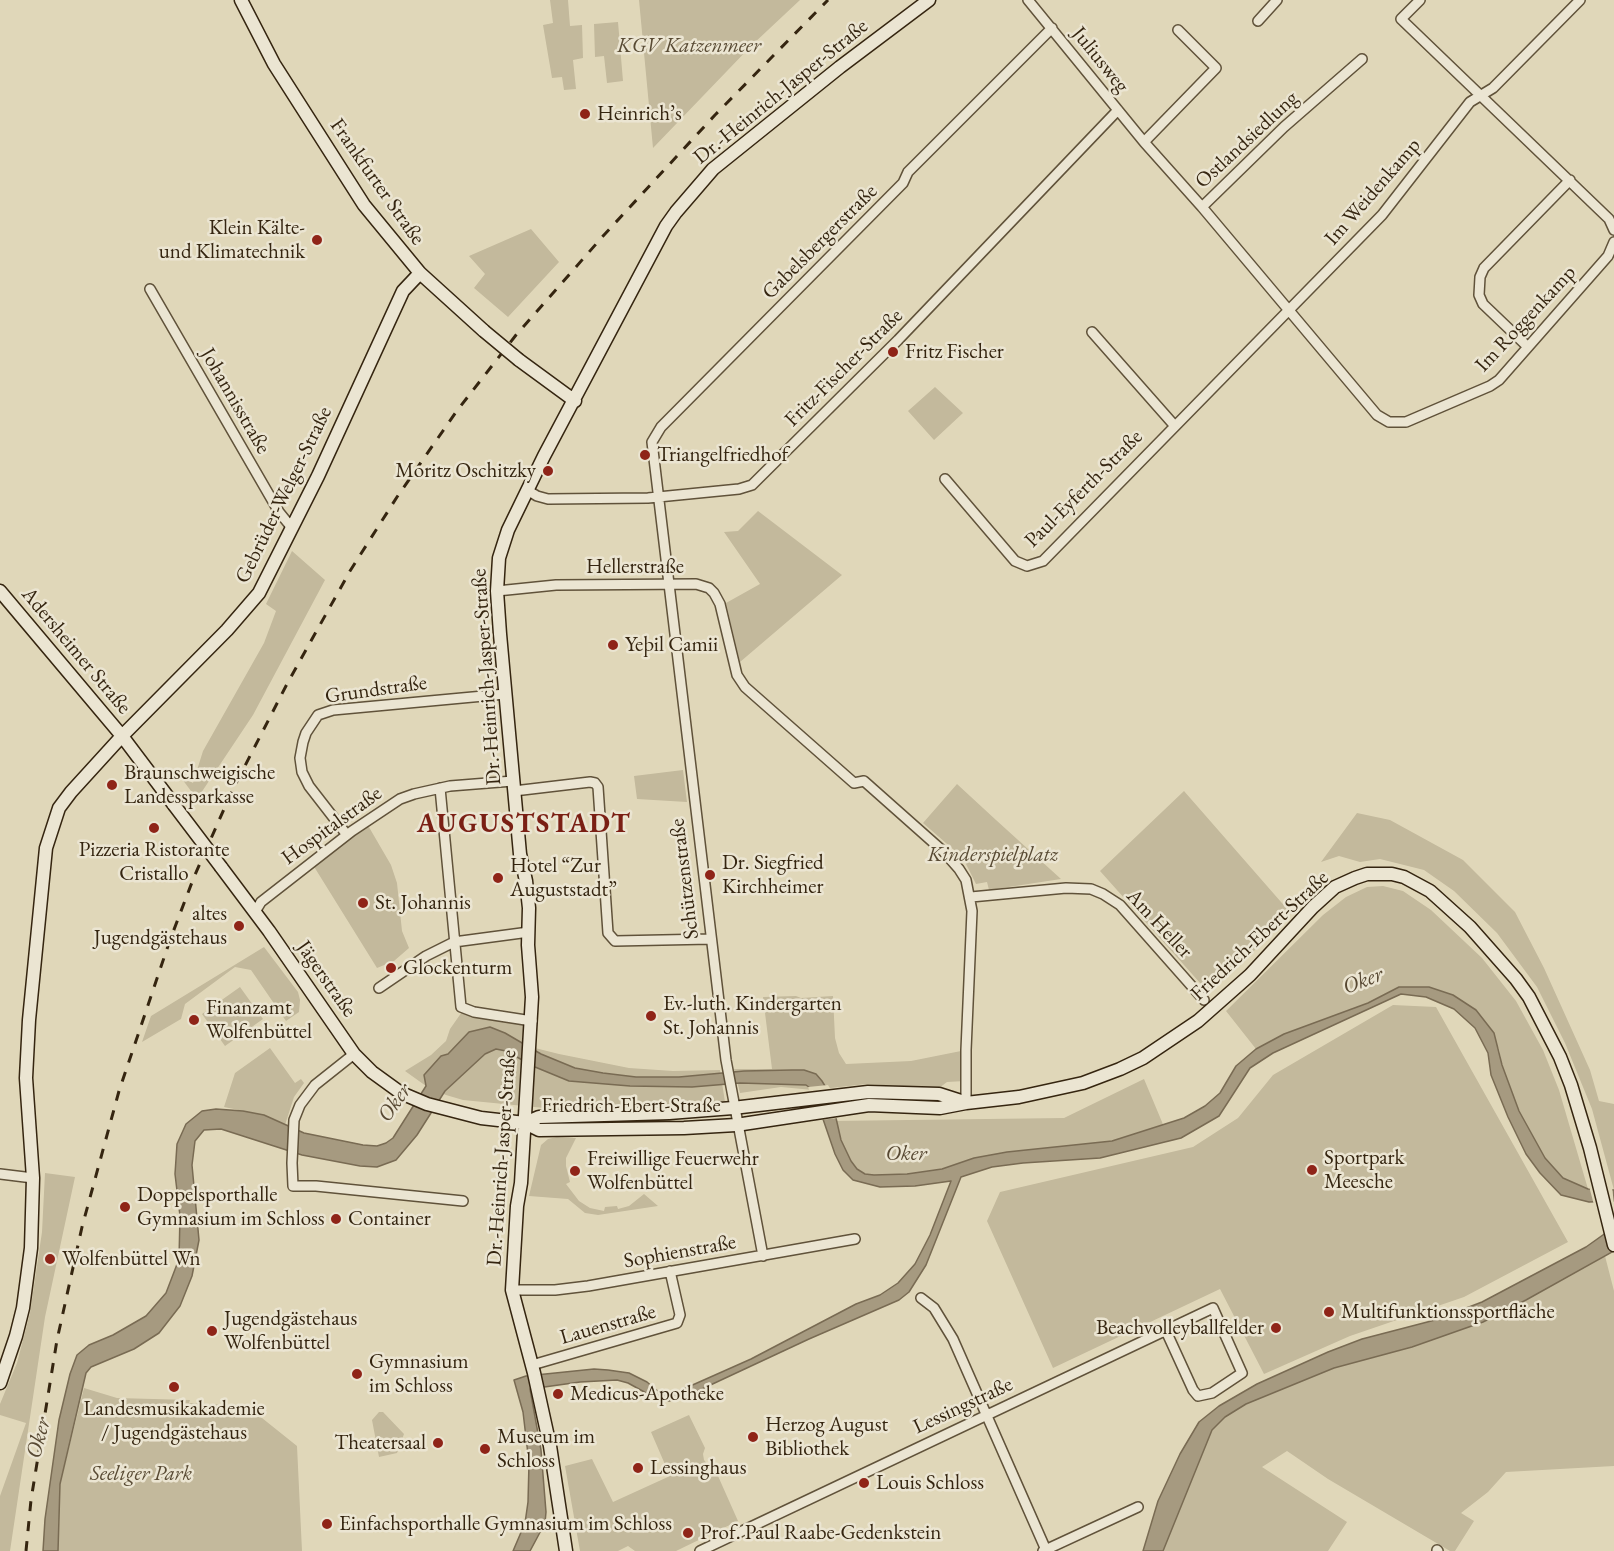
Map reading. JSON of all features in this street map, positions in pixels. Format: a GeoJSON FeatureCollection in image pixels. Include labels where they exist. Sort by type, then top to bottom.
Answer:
{"type":"FeatureCollection","features":[{"type":"Feature","properties":{"kind":"main road","name":"Frankfurter Straße"},"geometry":{"type":"LineString","coordinates":[[241,0],[274,64],[349,183],[393,242],[420,273],[484,331],[575,401]]}},
{"type":"Feature","properties":{"kind":"main road","name":"Dr.-Heinrich-Jasper-Straße"},"geometry":{"type":"LineString","coordinates":[[566,1551],[558,1494],[538,1392],[512,1290],[532,1021],[526,881],[520,854],[513,786],[497,591],[502,545],[527,490],[666,226],[713,169],[840,67],[929,0]]}},
{"type":"Feature","properties":{"kind":"main road","name":"Gebrüder-Welger-Straße"},"geometry":{"type":"LineString","coordinates":[[0,1383],[16,1336],[31,1248],[33,1178],[26,1078],[29,1020],[46,848],[59,808],[122,736],[253,602],[266,584],[403,291],[420,273]]}},
{"type":"Feature","properties":{"kind":"main road","name":"Adersheimer Straße"},"geometry":{"type":"LineString","coordinates":[[0,591],[122,736]]}},
{"type":"Feature","properties":{"kind":"main road","name":"Jägerstraße"},"geometry":{"type":"LineString","coordinates":[[122,736],[255,912],[354,1054],[386,1083],[412,1099],[481,1118],[525,1123]]}},
{"type":"Feature","properties":{"kind":"main road","name":"Friedrich-Ebert-Straße"},"geometry":{"type":"LineString","coordinates":[[525,1123],[539,1130],[736,1125],[844,1108],[878,1106],[940,1108],[966,1102],[995,1101],[1056,1090],[1103,1077],[1143,1058],[1180,1035],[1216,1006],[1250,975],[1327,893],[1355,878],[1380,873],[1404,877],[1430,891],[1470,927],[1516,979],[1560,1056],[1590,1148],[1614,1245]]}},
{"type":"Feature","properties":{"kind":"main road","name":"Friedrich-Ebert-Straße"},"geometry":{"type":"LineString","coordinates":[[525,1123],[539,1117],[616,1116],[734,1108],[877,1092],[939,1094],[966,1102]]}},
{"type":"Feature","properties":{"kind":"street","name":"Juliusweg"},"geometry":{"type":"LineString","coordinates":[[1028,0],[1144,142],[1203,207]]}},
{"type":"Feature","properties":{"kind":"street"},"geometry":{"type":"LineString","coordinates":[[1258,21],[1277,0]]}},
{"type":"Feature","properties":{"kind":"street"},"geometry":{"type":"LineString","coordinates":[[1420,0],[1401,19],[1610,219],[1614,230]]}},
{"type":"Feature","properties":{"kind":"street","name":"Im Weidenkamp"},"geometry":{"type":"LineString","coordinates":[[1288,309],[1382,215],[1470,102],[1492,88],[1580,0]]}},
{"type":"Feature","properties":{"kind":"street","name":"Gabelsbergerstraße"},"geometry":{"type":"LineString","coordinates":[[659,497],[652,442],[661,427],[903,183],[908,172],[1052,28]]}},
{"type":"Feature","properties":{"kind":"street"},"geometry":{"type":"LineString","coordinates":[[1144,142],[1216,68],[1178,30]]}},
{"type":"Feature","properties":{"kind":"street","name":"Ostlandsiedlung"},"geometry":{"type":"LineString","coordinates":[[1288,309],[1203,207],[1284,127],[1362,59]]}},
{"type":"Feature","properties":{"kind":"street","name":"Fritz-Fischer-Straße"},"geometry":{"type":"LineString","coordinates":[[527,490],[548,499],[659,497],[739,489],[752,485],[898,340],[1118,110]]}},
{"type":"Feature","properties":{"kind":"street"},"geometry":{"type":"LineString","coordinates":[[1528,347],[1483,304],[1479,295],[1480,276],[1484,268],[1570,180]]}},
{"type":"Feature","properties":{"kind":"street","name":"Im Roggenkamp"},"geometry":{"type":"LineString","coordinates":[[1288,309],[1377,416],[1389,422],[1406,422],[1499,380],[1608,256],[1614,242]]}},
{"type":"Feature","properties":{"kind":"street","name":"Johannisstraße"},"geometry":{"type":"LineString","coordinates":[[150,289],[279,512],[292,528]]}},
{"type":"Feature","properties":{"kind":"street","name":"Paul-Eyferth-Straße"},"geometry":{"type":"LineString","coordinates":[[945,480],[1015,561],[1027,567],[1043,561],[1288,309]]}},
{"type":"Feature","properties":{"kind":"street","name":"Paul-Eyferth-Straße"},"geometry":{"type":"LineString","coordinates":[[1092,332],[1174,425]]}},
{"type":"Feature","properties":{"kind":"street","name":"Schützenstraße"},"geometry":{"type":"LineString","coordinates":[[659,497],[726,1060],[736,1125],[763,1256]]}},
{"type":"Feature","properties":{"kind":"street","name":"Hellerstraße"},"geometry":{"type":"LineString","coordinates":[[497,591],[556,585],[696,584],[709,588],[720,604],[741,681],[854,783],[864,781],[945,852],[963,874],[971,897]]}},
{"type":"Feature","properties":{"kind":"street","name":"Grundstraße"},"geometry":{"type":"LineString","coordinates":[[347,835],[309,786],[302,772],[300,758],[303,742],[306,733],[318,716],[333,710],[505,694]]}},
{"type":"Feature","properties":{"kind":"street","name":"Hospitalstraße"},"geometry":{"type":"LineString","coordinates":[[255,912],[261,902],[347,835],[400,799],[440,788],[590,782],[596,783],[598,787],[608,933],[615,942],[710,939]]}},
{"type":"Feature","properties":{"kind":"street"},"geometry":{"type":"LineString","coordinates":[[440,788],[459,1003],[464,1009],[532,1021]]}},
{"type":"Feature","properties":{"kind":"street","name":"Am Heller"},"geometry":{"type":"LineString","coordinates":[[971,897],[1066,888],[1091,890],[1103,894],[1120,905],[1204,1000]]}},
{"type":"Feature","properties":{"kind":"street"},"geometry":{"type":"LineString","coordinates":[[966,1102],[971,897]]}},
{"type":"Feature","properties":{"kind":"street"},"geometry":{"type":"LineString","coordinates":[[379,988],[426,956],[454,942],[529,932]]}},
{"type":"Feature","properties":{"kind":"street"},"geometry":{"type":"LineString","coordinates":[[354,1054],[307,1093],[300,1105],[294,1120],[293,1186],[316,1185],[463,1201]]}},
{"type":"Feature","properties":{"kind":"street"},"geometry":{"type":"LineString","coordinates":[[0,1174],[33,1178]]}},
{"type":"Feature","properties":{"kind":"street","name":"Sophienstraße"},"geometry":{"type":"LineString","coordinates":[[512,1290],[588,1287],[855,1239]]}},
{"type":"Feature","properties":{"kind":"street","name":"Lauenstraße"},"geometry":{"type":"LineString","coordinates":[[532,1369],[676,1323],[680,1315],[670,1271]]}},
{"type":"Feature","properties":{"kind":"street"},"geometry":{"type":"LineString","coordinates":[[921,1298],[934,1308],[945,1323],[1044,1550],[1138,1507]]}},
{"type":"Feature","properties":{"kind":"street","name":"Lessingstraße"},"geometry":{"type":"LineString","coordinates":[[700,1551],[712,1548],[1213,1308],[1242,1373],[1212,1393],[1198,1396],[1193,1390],[1166,1331]]}},
{"type":"Feature","properties":{"kind":"green space"},"geometry":{"type":"Polygon","coordinates":[[[550,0],[568,0],[570,26],[582,25],[583,58],[573,60],[576,89],[564,90],[562,77],[552,78],[543,25],[553,23],[550,0]]]}},
{"type":"Feature","properties":{"kind":"green space","name":"KGV Katzenmeer"},"geometry":{"type":"Polygon","coordinates":[[[639,0],[800,0],[752,45],[653,148],[639,0]]]}},
{"type":"Feature","properties":{"kind":"green space"},"geometry":{"type":"Polygon","coordinates":[[[618,22],[623,81],[607,83],[604,56],[595,57],[594,24],[618,22]]]}},
{"type":"Feature","properties":{"kind":"green space"},"geometry":{"type":"Polygon","coordinates":[[[531,229],[559,262],[508,317],[474,288],[485,274],[469,256],[531,229]]]}},
{"type":"Feature","properties":{"kind":"green space"},"geometry":{"type":"Polygon","coordinates":[[[935,387],[963,413],[934,440],[908,411],[935,387]]]}},
{"type":"Feature","properties":{"kind":"green space"},"geometry":{"type":"Polygon","coordinates":[[[758,511],[842,575],[740,662],[726,603],[760,584],[724,532],[738,531],[758,511]]]}},
{"type":"Feature","properties":{"kind":"green space"},"geometry":{"type":"Polygon","coordinates":[[[292,551],[325,580],[253,715],[197,799],[179,775],[193,783],[203,751],[264,643],[276,611],[266,604],[292,551]]]}},
{"type":"Feature","properties":{"kind":"green space"},"geometry":{"type":"Polygon","coordinates":[[[683,770],[687,802],[637,799],[634,776],[683,770]]]}},
{"type":"Feature","properties":{"kind":"green space","name":"Kinderspielplatz"},"geometry":{"type":"Polygon","coordinates":[[[957,784],[1061,879],[989,890],[987,882],[976,884],[966,864],[954,850],[923,823],[957,784]]]}},
{"type":"Feature","properties":{"kind":"green space"},"geometry":{"type":"Polygon","coordinates":[[[1184,791],[1288,910],[1249,957],[1209,993],[1100,871],[1184,791]]]}},
{"type":"Feature","properties":{"kind":"green space"},"geometry":{"type":"Polygon","coordinates":[[[1357,813],[1390,820],[1463,860],[1515,912],[1544,968],[1590,1070],[1599,1101],[1614,1104],[1614,1190],[1592,1109],[1565,1043],[1537,987],[1497,933],[1454,891],[1424,870],[1380,859],[1360,862],[1339,856],[1321,862],[1357,813]]]}},
{"type":"Feature","properties":{"kind":"green space"},"geometry":{"type":"Polygon","coordinates":[[[366,822],[391,865],[397,883],[402,931],[409,948],[394,961],[377,968],[313,865],[366,822]]]}},
{"type":"Feature","properties":{"kind":"green space"},"geometry":{"type":"Polygon","coordinates":[[[1383,886],[1403,891],[1431,910],[1482,958],[1516,1001],[1543,1050],[1559,1090],[1588,1189],[1563,1178],[1545,1158],[1519,1111],[1502,1065],[1499,1049],[1476,1010],[1399,987],[1368,1003],[1284,1034],[1256,1049],[1226,1011],[1323,915],[1346,897],[1367,887],[1383,886]]]}},
{"type":"Feature","properties":{"kind":"green space"},"geometry":{"type":"Polygon","coordinates":[[[264,947],[298,992],[299,1012],[286,1021],[251,970],[235,967],[185,1004],[181,1019],[142,1042],[151,1016],[264,947]]]}},
{"type":"Feature","properties":{"kind":"green space"},"geometry":{"type":"Polygon","coordinates":[[[240,987],[263,1019],[225,1046],[202,1014],[240,987]]]}},
{"type":"Feature","properties":{"kind":"green space"},"geometry":{"type":"Polygon","coordinates":[[[796,996],[801,998],[833,996],[835,1038],[839,1053],[846,1064],[911,1061],[966,1050],[965,1081],[947,1082],[939,1088],[866,1084],[813,1090],[781,1087],[740,1093],[734,1069],[772,1069],[763,997],[796,996]]]}},
{"type":"Feature","properties":{"kind":"green space","name":"Sportpark Meesche"},"geometry":{"type":"Polygon","coordinates":[[[1393,1005],[1436,1007],[1568,1242],[1464,1297],[1350,1336],[1264,1374],[1220,1289],[1053,1368],[987,1221],[1000,1192],[1193,1147],[1238,1118],[1273,1075],[1393,1005]]]}},
{"type":"Feature","properties":{"kind":"green space"},"geometry":{"type":"Polygon","coordinates":[[[464,1009],[525,1020],[522,1041],[535,1048],[559,1054],[629,1068],[673,1071],[720,1070],[725,1102],[717,1106],[575,1111],[463,1100],[446,1095],[426,1086],[405,1071],[431,1055],[446,1041],[450,1029],[464,1009]]]}},
{"type":"Feature","properties":{"kind":"green space"},"geometry":{"type":"Polygon","coordinates":[[[270,1048],[295,1083],[301,1079],[304,1083],[294,1097],[285,1125],[264,1115],[224,1107],[235,1073],[270,1048]]]}},
{"type":"Feature","properties":{"kind":"green space"},"geometry":{"type":"Polygon","coordinates":[[[1144,1079],[1170,1141],[991,1163],[960,1174],[859,1177],[845,1163],[831,1121],[1064,1118],[1144,1079]]]}},
{"type":"Feature","properties":{"kind":"green space"},"geometry":{"type":"Polygon","coordinates":[[[576,1138],[566,1158],[570,1182],[566,1184],[579,1201],[590,1208],[604,1211],[605,1207],[617,1206],[618,1209],[629,1206],[644,1194],[658,1206],[598,1215],[585,1213],[568,1199],[529,1196],[541,1145],[548,1139],[576,1138]]]}},
{"type":"Feature","properties":{"kind":"green space"},"geometry":{"type":"Polygon","coordinates":[[[45,1173],[75,1177],[45,1317],[10,1551],[0,1551],[0,1496],[26,1423],[0,1415],[0,1404],[17,1363],[30,1313],[42,1232],[45,1173]]]}},
{"type":"Feature","properties":{"kind":"green space"},"geometry":{"type":"Polygon","coordinates":[[[1605,1256],[1614,1291],[1614,1466],[1506,1472],[1488,1492],[1461,1513],[1474,1521],[1455,1551],[1450,1551],[1328,1479],[1287,1451],[1262,1467],[1347,1522],[1328,1551],[1163,1551],[1212,1430],[1225,1417],[1246,1404],[1334,1368],[1412,1347],[1483,1322],[1605,1256]]]}},
{"type":"Feature","properties":{"kind":"green space","name":"Seeliger Park"},"geometry":{"type":"Polygon","coordinates":[[[84,1388],[117,1398],[190,1400],[189,1403],[247,1406],[297,1446],[302,1551],[58,1551],[60,1484],[84,1388]]]}},
{"type":"Feature","properties":{"kind":"green space"},"geometry":{"type":"Polygon","coordinates":[[[379,1412],[383,1412],[404,1434],[397,1453],[379,1457],[372,1420],[379,1412]]]}},
{"type":"Feature","properties":{"kind":"green space"},"geometry":{"type":"Polygon","coordinates":[[[689,1415],[705,1448],[704,1460],[708,1465],[714,1467],[738,1521],[676,1551],[635,1551],[628,1546],[618,1551],[580,1551],[565,1466],[592,1459],[613,1502],[670,1476],[651,1432],[689,1415]]]}},
{"type":"Feature","properties":{"kind":"shaded area"},"geometry":{"type":"Polygon","coordinates":[[[1399,987],[1429,987],[1453,995],[1476,1010],[1494,1033],[1502,1065],[1519,1111],[1545,1158],[1563,1178],[1588,1189],[1614,1190],[1614,1201],[1589,1202],[1561,1195],[1526,1154],[1491,1075],[1488,1053],[1475,1028],[1454,1009],[1426,997],[1401,994],[1273,1053],[1250,1068],[1219,1116],[1181,1138],[1100,1158],[992,1167],[961,1177],[926,1265],[909,1292],[899,1300],[689,1395],[669,1401],[657,1399],[628,1383],[617,1380],[580,1382],[530,1389],[541,1450],[546,1512],[545,1523],[530,1551],[513,1551],[525,1523],[529,1463],[523,1412],[514,1380],[526,1376],[594,1369],[608,1370],[629,1373],[647,1382],[660,1393],[670,1395],[751,1359],[856,1304],[880,1295],[898,1283],[915,1264],[930,1235],[951,1181],[915,1186],[880,1187],[853,1180],[843,1170],[835,1154],[813,1090],[806,1085],[740,1083],[692,1087],[630,1086],[569,1081],[535,1067],[506,1051],[496,1049],[485,1054],[445,1091],[417,1135],[396,1160],[377,1167],[302,1155],[221,1129],[204,1130],[195,1141],[192,1165],[199,1240],[192,1276],[180,1306],[159,1333],[134,1349],[91,1367],[86,1373],[60,1484],[58,1551],[43,1551],[45,1519],[59,1420],[70,1374],[77,1355],[89,1345],[113,1335],[146,1316],[166,1293],[179,1259],[180,1216],[175,1174],[177,1144],[186,1124],[202,1111],[216,1109],[264,1115],[304,1133],[377,1146],[393,1138],[426,1086],[424,1075],[441,1056],[448,1054],[469,1032],[490,1027],[541,1054],[575,1068],[603,1073],[636,1077],[679,1077],[744,1071],[804,1070],[816,1074],[831,1096],[841,1140],[857,1169],[865,1174],[874,1175],[907,1174],[942,1169],[974,1158],[1007,1152],[1112,1141],[1184,1118],[1205,1106],[1220,1093],[1236,1066],[1256,1049],[1284,1034],[1368,1003],[1399,987]]]}},
{"type":"Feature","properties":{"kind":"shaded area"},"geometry":{"type":"Polygon","coordinates":[[[1614,1227],[1614,1251],[1483,1322],[1412,1347],[1334,1368],[1246,1404],[1225,1417],[1212,1430],[1163,1551],[1143,1551],[1158,1501],[1180,1454],[1199,1422],[1219,1406],[1257,1384],[1328,1352],[1362,1339],[1435,1320],[1482,1302],[1586,1247],[1614,1227]]]}},
{"type":"Feature","properties":{"kind":"pier"},"geometry":{"type":"Polygon","coordinates":[[[828,1085],[834,1095],[838,1118],[820,1120],[808,1087],[828,1085]]]}},
{"type":"Feature","properties":{"kind":"pier"},"geometry":{"type":"Polygon","coordinates":[[[1589,1186],[1612,1187],[1614,1204],[1594,1205],[1589,1186]]]}},
{"type":"Feature","properties":{"kind":"railway"},"geometry":{"type":"LineString","coordinates":[[26,1551],[31,1500],[57,1340],[82,1227],[119,1091],[170,940],[194,877],[232,791],[287,684],[350,571],[397,497],[456,412],[516,335],[604,235],[715,115],[828,0]]}},
{"type":"Feature","properties":{"kind":"place","name":"Heinrich’s"},"geometry":{"type":"Point","coordinates":[585,114]}},
{"type":"Feature","properties":{"kind":"place","name":"Klein Kälte- und Klimatechnik"},"geometry":{"type":"Point","coordinates":[317,240]}},
{"type":"Feature","properties":{"kind":"place","name":"Fritz Fischer"},"geometry":{"type":"Point","coordinates":[893,352]}},
{"type":"Feature","properties":{"kind":"place","name":"Triangelfriedhof"},"geometry":{"type":"Point","coordinates":[645,455]}},
{"type":"Feature","properties":{"kind":"place","name":"Moritz Oschitzky"},"geometry":{"type":"Point","coordinates":[548,471]}},
{"type":"Feature","properties":{"kind":"place","name":"Yeþil Camii"},"geometry":{"type":"Point","coordinates":[613,645]}},
{"type":"Feature","properties":{"kind":"place","name":"Braunschweigische Landessparkasse"},"geometry":{"type":"Point","coordinates":[112,785]}},
{"type":"Feature","properties":{"kind":"place","name":"Pizzeria Ristorante Cristallo"},"geometry":{"type":"Point","coordinates":[154,828]}},
{"type":"Feature","properties":{"kind":"place","name":"Dr. Siegfried Kirchheimer"},"geometry":{"type":"Point","coordinates":[710,875]}},
{"type":"Feature","properties":{"kind":"place","name":"Hotel “Zur Auguststadt”"},"geometry":{"type":"Point","coordinates":[498,878]}},
{"type":"Feature","properties":{"kind":"place","name":"St. Johannis"},"geometry":{"type":"Point","coordinates":[363,903]}},
{"type":"Feature","properties":{"kind":"place","name":"altes Jugendgästehaus"},"geometry":{"type":"Point","coordinates":[239,926]}},
{"type":"Feature","properties":{"kind":"place","name":"Glockenturm"},"geometry":{"type":"Point","coordinates":[391,968]}},
{"type":"Feature","properties":{"kind":"place","name":"Ev.-luth. Kindergarten St. Johannis"},"geometry":{"type":"Point","coordinates":[651,1016]}},
{"type":"Feature","properties":{"kind":"place","name":"Finanzamt Wolfenbüttel"},"geometry":{"type":"Point","coordinates":[194,1020]}},
{"type":"Feature","properties":{"kind":"place","name":"Sportpark Meesche"},"geometry":{"type":"Point","coordinates":[1312,1170]}},
{"type":"Feature","properties":{"kind":"place","name":"Freiwillige Feuerwehr Wolfenbüttel"},"geometry":{"type":"Point","coordinates":[575,1171]}},
{"type":"Feature","properties":{"kind":"place","name":"Doppelsporthalle Gymnasium im Schloss"},"geometry":{"type":"Point","coordinates":[125,1207]}},
{"type":"Feature","properties":{"kind":"place","name":"Container"},"geometry":{"type":"Point","coordinates":[336,1219]}},
{"type":"Feature","properties":{"kind":"place","name":"Wolfenbüttel Wn"},"geometry":{"type":"Point","coordinates":[50,1259]}},
{"type":"Feature","properties":{"kind":"place","name":"Multifunktionssportfläche"},"geometry":{"type":"Point","coordinates":[1329,1312]}},
{"type":"Feature","properties":{"kind":"place","name":"Beachvolleyballfelder"},"geometry":{"type":"Point","coordinates":[1276,1328]}},
{"type":"Feature","properties":{"kind":"place","name":"Jugendgästehaus Wolfenbüttel"},"geometry":{"type":"Point","coordinates":[212,1331]}},
{"type":"Feature","properties":{"kind":"place","name":"Gymnasium im Schloss"},"geometry":{"type":"Point","coordinates":[357,1374]}},
{"type":"Feature","properties":{"kind":"place","name":"Landesmusikakademie / Jugendgästehaus"},"geometry":{"type":"Point","coordinates":[174,1387]}},
{"type":"Feature","properties":{"kind":"place","name":"Medicus-Apotheke"},"geometry":{"type":"Point","coordinates":[558,1394]}},
{"type":"Feature","properties":{"kind":"place","name":"Herzog August Bibliothek"},"geometry":{"type":"Point","coordinates":[753,1437]}},
{"type":"Feature","properties":{"kind":"place","name":"Theatersaal"},"geometry":{"type":"Point","coordinates":[438,1443]}},
{"type":"Feature","properties":{"kind":"place","name":"Museum im Schloss"},"geometry":{"type":"Point","coordinates":[485,1449]}},
{"type":"Feature","properties":{"kind":"place","name":"Lessinghaus"},"geometry":{"type":"Point","coordinates":[638,1468]}},
{"type":"Feature","properties":{"kind":"place","name":"Louis Schloss"},"geometry":{"type":"Point","coordinates":[864,1483]}},
{"type":"Feature","properties":{"kind":"place","name":"Einfachsporthalle Gymnasium im Schloss"},"geometry":{"type":"Point","coordinates":[327,1524]}},
{"type":"Feature","properties":{"kind":"place","name":"Prof. Paul Raabe-Gedenkstein"},"geometry":{"type":"Point","coordinates":[688,1533]}},
{"type":"Feature","properties":{"kind":"district","name":"AUGUSTSTADT"},"geometry":{"type":"Point","coordinates":[524,825]}},
{"type":"Feature","properties":{"kind":"water label","name":"Oker"},"geometry":{"type":"Point","coordinates":[1363,981]}},
{"type":"Feature","properties":{"kind":"water label","name":"Oker"},"geometry":{"type":"Point","coordinates":[395,1103]}},
{"type":"Feature","properties":{"kind":"water label","name":"Oker"},"geometry":{"type":"Point","coordinates":[906,1154]}},
{"type":"Feature","properties":{"kind":"water label","name":"Oker"},"geometry":{"type":"Point","coordinates":[39,1438]}}]}
